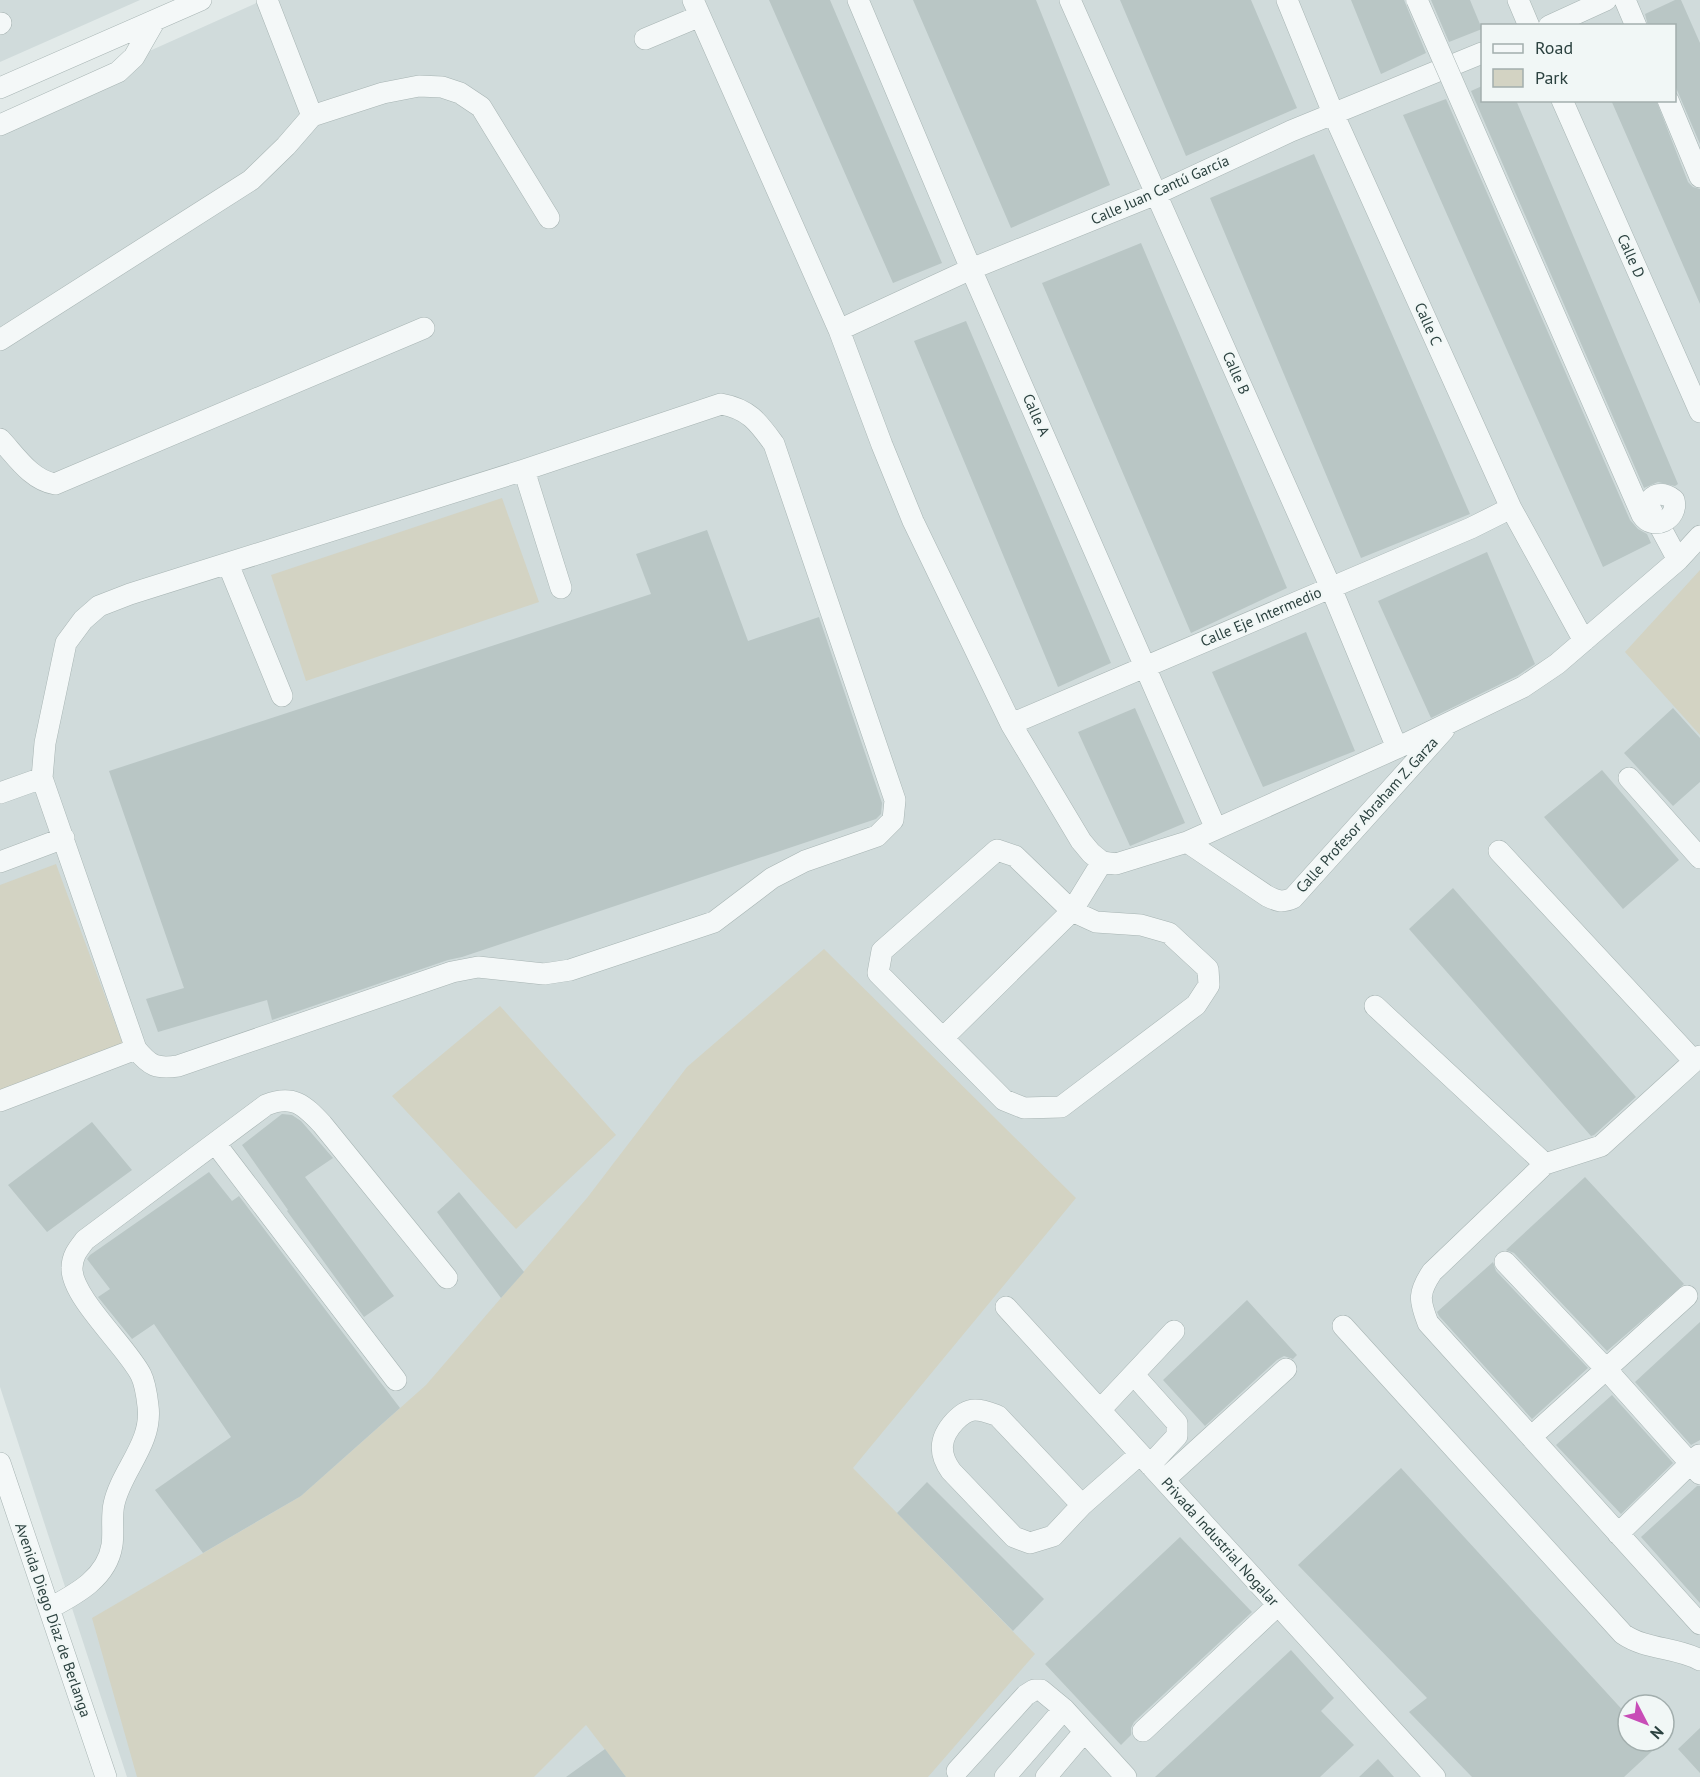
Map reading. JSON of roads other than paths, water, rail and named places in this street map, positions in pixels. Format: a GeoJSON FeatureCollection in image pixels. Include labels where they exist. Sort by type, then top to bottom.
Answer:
{"type":"FeatureCollection","features":[{"type":"Feature","properties":{"kind":"street"},"geometry":{"type":"LineString","coordinates":[[0,88],[201,0]]}},
{"type":"Feature","properties":{"kind":"street"},"geometry":{"type":"LineString","coordinates":[[267,0],[312,116]]}},
{"type":"Feature","properties":{"kind":"street","name":"Calle A"},"geometry":{"type":"LineString","coordinates":[[858,0],[971,269],[1216,829]]}},
{"type":"Feature","properties":{"kind":"street","name":"Calle B"},"geometry":{"type":"LineString","coordinates":[[1070,0],[1331,588],[1397,748]]}},
{"type":"Feature","properties":{"kind":"street","name":"Calle C"},"geometry":{"type":"LineString","coordinates":[[1287,0],[1333,113],[1511,508],[1584,641]]}},
{"type":"Feature","properties":{"kind":"street"},"geometry":{"type":"LineString","coordinates":[[1417,0],[1642,515],[1646,521],[1657,524],[1666,520],[1673,514],[1676,507],[1674,500],[1662,494],[1655,495],[1648,503],[1650,510],[1678,560]]}},
{"type":"Feature","properties":{"kind":"street"},"geometry":{"type":"LineString","coordinates":[[1518,0],[1528,24]]}},
{"type":"Feature","properties":{"kind":"street"},"geometry":{"type":"LineString","coordinates":[[1553,24],[1606,0]]}},
{"type":"Feature","properties":{"kind":"street"},"geometry":{"type":"LineString","coordinates":[[1625,0],[1635,24]]}},
{"type":"Feature","properties":{"kind":"street"},"geometry":{"type":"LineString","coordinates":[[645,39],[697,8],[839,330],[913,520],[1011,724],[1081,841],[1102,862],[1072,911],[943,1038]]}},
{"type":"Feature","properties":{"kind":"street"},"geometry":{"type":"LineString","coordinates":[[0,125],[118,72],[134,57],[154,22]]}},
{"type":"Feature","properties":{"kind":"street","name":"Calle Juan Cantú García"},"geometry":{"type":"LineString","coordinates":[[839,330],[971,269],[1156,194],[1333,113],[1481,53]]}},
{"type":"Feature","properties":{"kind":"street"},"geometry":{"type":"LineString","coordinates":[[0,340],[251,180],[286,146],[312,116],[383,93],[419,86],[442,87],[460,93],[481,108],[549,218]]}},
{"type":"Feature","properties":{"kind":"street","name":"Calle D"},"geometry":{"type":"LineString","coordinates":[[1563,102],[1700,412]]}},
{"type":"Feature","properties":{"kind":"street"},"geometry":{"type":"LineString","coordinates":[[1669,102],[1700,177]]}},
{"type":"Feature","properties":{"kind":"street"},"geometry":{"type":"LineString","coordinates":[[0,439],[33,475],[44,482],[55,484],[424,328]]}},
{"type":"Feature","properties":{"kind":"street"},"geometry":{"type":"LineString","coordinates":[[721,404],[738,407],[757,421],[774,444],[895,800],[892,820],[876,836],[806,861],[772,878],[714,922],[570,970],[544,974],[478,967],[453,972],[178,1066],[162,1068],[147,1062],[136,1049],[42,778],[45,743],[66,643],[83,620],[99,606],[130,594],[228,564],[524,470],[721,404]]}},
{"type":"Feature","properties":{"kind":"street"},"geometry":{"type":"LineString","coordinates":[[524,470],[561,588]]}},
{"type":"Feature","properties":{"kind":"street","name":"Calle Eje Intermedio"},"geometry":{"type":"LineString","coordinates":[[1011,724],[1471,528],[1511,508]]}},
{"type":"Feature","properties":{"kind":"street","name":"Calle Profesor Abraham Z. Garza"},"geometry":{"type":"LineString","coordinates":[[1102,862],[1116,864],[1187,842],[1397,748],[1523,687],[1557,664],[1584,641],[1678,560],[1700,536]]}},
{"type":"Feature","properties":{"kind":"street"},"geometry":{"type":"LineString","coordinates":[[228,564],[282,696]]}},
{"type":"Feature","properties":{"kind":"street","name":"Calle Profesor Abraham Z. Garza"},"geometry":{"type":"LineString","coordinates":[[1187,842],[1267,896],[1285,902],[1293,898],[1452,721]]}},
{"type":"Feature","properties":{"kind":"street"},"geometry":{"type":"LineString","coordinates":[[0,793],[42,778]]}},
{"type":"Feature","properties":{"kind":"street"},"geometry":{"type":"LineString","coordinates":[[1629,778],[1700,858]]}},
{"type":"Feature","properties":{"kind":"street"},"geometry":{"type":"LineString","coordinates":[[0,862],[64,838]]}},
{"type":"Feature","properties":{"kind":"street"},"geometry":{"type":"LineString","coordinates":[[997,850],[1015,856],[1072,911],[1096,922],[1141,925],[1170,933],[1208,969],[1209,985],[1196,1005],[1061,1107],[1024,1108],[1004,1100],[878,973],[882,951],[997,850]]}},
{"type":"Feature","properties":{"kind":"street"},"geometry":{"type":"LineString","coordinates":[[1499,851],[1697,1058],[1601,1146],[1545,1164],[1432,1272],[1422,1287],[1420,1302],[1428,1323],[1700,1624]]}},
{"type":"Feature","properties":{"kind":"street"},"geometry":{"type":"LineString","coordinates":[[1375,1005],[1545,1164]]}},
{"type":"Feature","properties":{"kind":"street"},"geometry":{"type":"LineString","coordinates":[[0,1101],[136,1049]]}},
{"type":"Feature","properties":{"kind":"street"},"geometry":{"type":"LineString","coordinates":[[50,1608],[80,1592],[102,1569],[108,1557],[112,1545],[113,1506],[120,1484],[136,1459],[145,1432],[149,1408],[142,1375],[82,1297],[72,1270],[75,1253],[85,1240],[266,1105],[278,1100],[291,1101],[303,1105],[322,1124],[447,1278]]}},
{"type":"Feature","properties":{"kind":"street"},"geometry":{"type":"LineString","coordinates":[[215,1143],[396,1380]]}},
{"type":"Feature","properties":{"kind":"street"},"geometry":{"type":"LineString","coordinates":[[1505,1262],[1697,1464],[1618,1534]]}},
{"type":"Feature","properties":{"kind":"street"},"geometry":{"type":"LineString","coordinates":[[1531,1437],[1687,1296]]}},
{"type":"Feature","properties":{"kind":"street","name":"Privada Industrial Nogalar"},"geometry":{"type":"LineString","coordinates":[[1006,1307],[1435,1777]]}},
{"type":"Feature","properties":{"kind":"street"},"geometry":{"type":"LineString","coordinates":[[1342,1326],[1623,1634],[1635,1642],[1688,1654],[1700,1660]]}},
{"type":"Feature","properties":{"kind":"street"},"geometry":{"type":"LineString","coordinates":[[1100,1410],[1173,1331]]}},
{"type":"Feature","properties":{"kind":"street"},"geometry":{"type":"LineString","coordinates":[[1082,1505],[998,1416],[986,1411],[973,1410],[961,1415],[946,1431],[941,1446],[944,1461],[951,1471],[1014,1537],[1030,1543],[1053,1536],[1082,1505],[1152,1466],[1286,1369]]}},
{"type":"Feature","properties":{"kind":"street"},"geometry":{"type":"LineString","coordinates":[[1134,1375],[1177,1423],[1176,1436],[1152,1466]]}},
{"type":"Feature","properties":{"kind":"street","name":"Avenida Diego Díaz de Berlanga"},"geometry":{"type":"LineString","coordinates":[[0,1463],[106,1777]]}},
{"type":"Feature","properties":{"kind":"street"},"geometry":{"type":"LineString","coordinates":[[1143,1731],[1278,1605]]}},
{"type":"Feature","properties":{"kind":"street"},"geometry":{"type":"LineString","coordinates":[[957,1772],[1026,1695],[1034,1690],[1041,1690],[1064,1709],[1126,1777]]}},
{"type":"Feature","properties":{"kind":"street"},"geometry":{"type":"LineString","coordinates":[[1005,1777],[1064,1709]]}},
{"type":"Feature","properties":{"kind":"street"},"geometry":{"type":"LineString","coordinates":[[1046,1777],[1084,1732]]}}]}
